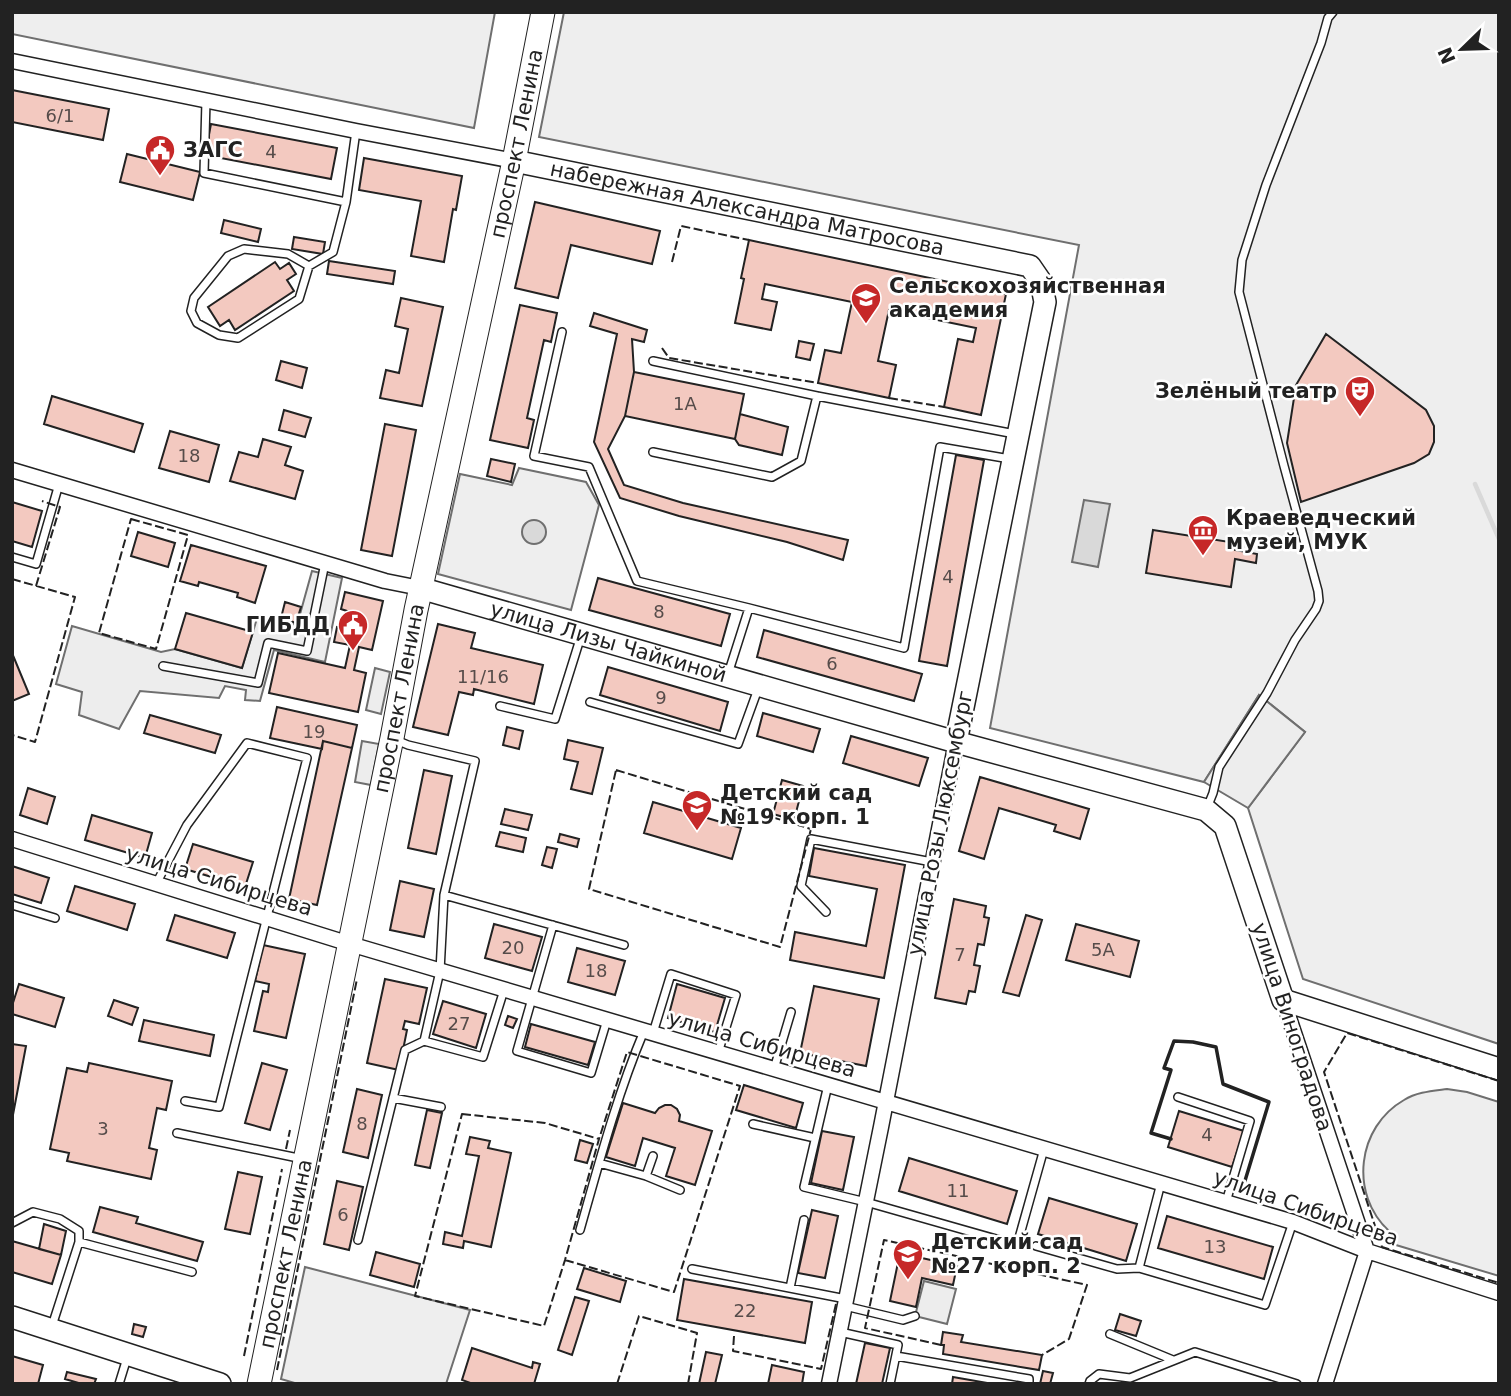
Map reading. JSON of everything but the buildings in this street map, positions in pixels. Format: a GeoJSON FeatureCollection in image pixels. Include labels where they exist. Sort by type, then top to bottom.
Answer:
{"type":"FeatureCollection","features":[{"type":"Feature","properties":{"kind":"main road","name":"проспект Ленина"},"geometry":{"type":"LineString","coordinates":[[260,1384],[420,589],[514,161],[543,12]]}},
{"type":"Feature","properties":{"kind":"street","name":"набережная Александра Матросова"},"geometry":{"type":"LineString","coordinates":[[12,61],[1030,266]]}},
{"type":"Feature","properties":{"kind":"street","name":"улица Розы Люксембург"},"geometry":{"type":"LineString","coordinates":[[829,1384],[1045,302],[1041,282],[1030,266]]}},
{"type":"Feature","properties":{"kind":"street","name":"улица Лизы Чайкиной"},"geometry":{"type":"LineString","coordinates":[[12,470],[385,581],[1206,810]]}},
{"type":"Feature","properties":{"kind":"street","name":"улица Виноградова"},"geometry":{"type":"LineString","coordinates":[[1206,810],[1225,825],[1367,1251]]}},
{"type":"Feature","properties":{"kind":"street","name":"улица Сибирцева"},"geometry":{"type":"LineString","coordinates":[[12,839],[440,971],[1293,1222],[1367,1251],[1499,1293]]}},
{"type":"Feature","properties":{"kind":"street"},"geometry":{"type":"LineString","coordinates":[[1283,1000],[1499,1069]]}},
{"type":"Feature","properties":{"kind":"street"},"geometry":{"type":"LineString","coordinates":[[1325,1384],[1367,1251]]}},
{"type":"Feature","properties":{"kind":"street"},"geometry":{"type":"LineString","coordinates":[[12,1317],[220,1384]]}},
{"type":"Feature","properties":{"kind":"lane"},"geometry":{"type":"LineString","coordinates":[[1206,810],[1219,767],[1267,693],[1319,601],[1239,292],[1242,260],[1266,185],[1321,43],[1328,18],[1333,12]]}},
{"type":"Feature","properties":{"kind":"lane"},"geometry":{"type":"LineString","coordinates":[[206,101],[204,173],[346,202]]}},
{"type":"Feature","properties":{"kind":"lane"},"geometry":{"type":"LineString","coordinates":[[309,266],[288,254],[244,249],[229,256],[194,298],[191,311],[197,323],[219,335],[238,338],[299,299],[309,266],[334,252],[346,202],[356,131]]}},
{"type":"Feature","properties":{"kind":"lane"},"geometry":{"type":"LineString","coordinates":[[562,332],[534,456],[589,467],[637,581],[904,648],[940,447],[1014,459]]}},
{"type":"Feature","properties":{"kind":"lane"},"geometry":{"type":"LineString","coordinates":[[653,361],[1019,435]]}},
{"type":"Feature","properties":{"kind":"lane"},"geometry":{"type":"LineString","coordinates":[[653,452],[772,477],[801,461],[817,396]]}},
{"type":"Feature","properties":{"kind":"lane"},"geometry":{"type":"LineString","coordinates":[[12,557],[36,564],[59,483]]}},
{"type":"Feature","properties":{"kind":"lane"},"geometry":{"type":"LineString","coordinates":[[163,666],[258,683],[268,643],[307,651],[326,562]]}},
{"type":"Feature","properties":{"kind":"lane"},"geometry":{"type":"LineString","coordinates":[[728,676],[750,608]]}},
{"type":"Feature","properties":{"kind":"lane"},"geometry":{"type":"LineString","coordinates":[[500,706],[555,719],[581,635]]}},
{"type":"Feature","properties":{"kind":"lane"},"geometry":{"type":"LineString","coordinates":[[590,702],[738,744],[759,685]]}},
{"type":"Feature","properties":{"kind":"lane"},"geometry":{"type":"LineString","coordinates":[[392,738],[408,745],[475,761],[444,895],[440,971],[424,1041]]}},
{"type":"Feature","properties":{"kind":"lane"},"geometry":{"type":"LineString","coordinates":[[156,884],[187,825],[247,743],[307,758],[219,1107],[185,1101]]}},
{"type":"Feature","properties":{"kind":"lane"},"geometry":{"type":"LineString","coordinates":[[826,912],[801,886],[811,839],[932,862]]}},
{"type":"Feature","properties":{"kind":"lane"},"geometry":{"type":"LineString","coordinates":[[444,895],[624,945]]}},
{"type":"Feature","properties":{"kind":"lane"},"geometry":{"type":"LineString","coordinates":[[12,905],[55,918]]}},
{"type":"Feature","properties":{"kind":"lane"},"geometry":{"type":"LineString","coordinates":[[553,925],[517,1051],[591,1073],[607,1020]]}},
{"type":"Feature","properties":{"kind":"lane"},"geometry":{"type":"LineString","coordinates":[[580,1230],[635,1053],[648,1032],[671,974],[736,995],[718,1054]]}},
{"type":"Feature","properties":{"kind":"lane"},"geometry":{"type":"LineString","coordinates":[[358,1240],[405,1051],[424,1041],[484,1057],[504,989]]}},
{"type":"Feature","properties":{"kind":"lane"},"geometry":{"type":"LineString","coordinates":[[774,1069],[790,1012]]}},
{"type":"Feature","properties":{"kind":"lane"},"geometry":{"type":"LineString","coordinates":[[828,1085],[804,1187],[1017,1245],[1044,1149]]}},
{"type":"Feature","properties":{"kind":"lane"},"geometry":{"type":"LineString","coordinates":[[1178,1097],[1250,1121],[1226,1202]]}},
{"type":"Feature","properties":{"kind":"lane"},"geometry":{"type":"LineString","coordinates":[[393,1098],[441,1107]]}},
{"type":"Feature","properties":{"kind":"lane"},"geometry":{"type":"LineString","coordinates":[[753,1124],[815,1138]]}},
{"type":"Feature","properties":{"kind":"lane"},"geometry":{"type":"LineString","coordinates":[[177,1132],[306,1160]]}},
{"type":"Feature","properties":{"kind":"lane"},"geometry":{"type":"LineString","coordinates":[[646,1176],[653,1156]]}},
{"type":"Feature","properties":{"kind":"lane"},"geometry":{"type":"LineString","coordinates":[[599,1163],[646,1176],[680,1190]]}},
{"type":"Feature","properties":{"kind":"lane"},"geometry":{"type":"LineString","coordinates":[[1139,1268],[1161,1183]]}},
{"type":"Feature","properties":{"kind":"lane"},"geometry":{"type":"LineString","coordinates":[[12,1223],[33,1212],[60,1219],[79,1231],[79,1242],[51,1329]]}},
{"type":"Feature","properties":{"kind":"lane"},"geometry":{"type":"LineString","coordinates":[[790,1288],[804,1220]]}},
{"type":"Feature","properties":{"kind":"lane"},"geometry":{"type":"LineString","coordinates":[[1036,1246],[1117,1269],[1139,1268],[1265,1305],[1293,1222]]}},
{"type":"Feature","properties":{"kind":"lane"},"geometry":{"type":"LineString","coordinates":[[79,1242],[192,1272]]}},
{"type":"Feature","properties":{"kind":"lane"},"geometry":{"type":"LineString","coordinates":[[692,1269],[790,1288],[903,1320],[915,1316]]}},
{"type":"Feature","properties":{"kind":"lane"},"geometry":{"type":"LineString","coordinates":[[840,1331],[898,1345],[890,1384]]}},
{"type":"Feature","properties":{"kind":"lane"},"geometry":{"type":"LineString","coordinates":[[1110,1335],[1174,1361]]}},
{"type":"Feature","properties":{"kind":"lane"},"geometry":{"type":"LineString","coordinates":[[1088,1384],[1099,1374],[1130,1378],[1195,1353],[1297,1384]]}},
{"type":"Feature","properties":{"kind":"lane"},"geometry":{"type":"LineString","coordinates":[[119,1384],[128,1354]]}},
{"type":"Feature","properties":{"kind":"lane"},"geometry":{"type":"LineString","coordinates":[[896,1356],[1029,1379],[1029,1384]]}},
{"type":"Feature","properties":{"kind":"shaded area"},"geometry":{"type":"Polygon","coordinates":[[[12,12],[495,12],[474,128],[12,34],[12,12]]]}},
{"type":"Feature","properties":{"kind":"shaded area"},"geometry":{"type":"Polygon","coordinates":[[[564,12],[1499,12],[1499,1044],[1303,979],[1248,808],[1305,732],[1259,695],[1204,782],[990,728],[1079,245],[539,137],[564,12]]]}},
{"type":"Feature","properties":{"kind":"shaded area"},"geometry":{"type":"Polygon","coordinates":[[[519,468],[586,482],[599,505],[571,610],[438,574],[460,474],[512,485],[519,468]]]}},
{"type":"Feature","properties":{"kind":"shaded area"},"geometry":{"type":"Polygon","coordinates":[[[1084,500],[1110,504],[1098,567],[1072,562],[1084,500]]]}},
{"type":"Feature","properties":{"kind":"shaded area"},"geometry":{"type":"Polygon","coordinates":[[[534,520],[543,523],[546,532],[543,541],[534,544],[525,541],[522,532],[525,523],[534,520]]]}},
{"type":"Feature","properties":{"kind":"shaded area","name":"ГИБДД"},"geometry":{"type":"Polygon","coordinates":[[[312,571],[342,578],[325,662],[274,650],[260,701],[245,700],[246,690],[225,686],[219,698],[140,691],[119,729],[79,715],[82,692],[56,684],[72,626],[161,652],[175,649],[242,668],[258,615],[297,625],[312,571]]]}},
{"type":"Feature","properties":{"kind":"shaded area"},"geometry":{"type":"Polygon","coordinates":[[[375,668],[390,672],[381,714],[366,710],[375,668]]]}},
{"type":"Feature","properties":{"kind":"shaded area"},"geometry":{"type":"Polygon","coordinates":[[[1259,695],[1305,732],[1248,808],[1204,782],[1259,695]]]}},
{"type":"Feature","properties":{"kind":"shaded area"},"geometry":{"type":"Polygon","coordinates":[[[362,741],[379,744],[371,785],[355,782],[362,741]]]}},
{"type":"Feature","properties":{"kind":"shaded area"},"geometry":{"type":"Polygon","coordinates":[[[1447,1089],[1499,1102],[1499,1276],[1386,1242],[1389,1231],[1376,1216],[1368,1199],[1364,1162],[1376,1127],[1388,1112],[1409,1097],[1447,1089]]]}},
{"type":"Feature","properties":{"kind":"shaded area"},"geometry":{"type":"Polygon","coordinates":[[[305,1267],[470,1310],[446,1384],[298,1384],[281,1379],[305,1267]]]}},
{"type":"Feature","properties":{"kind":"shaded area"},"geometry":{"type":"Polygon","coordinates":[[[924,1281],[956,1289],[947,1324],[915,1316],[924,1281]]]}},
{"type":"Feature","properties":{"kind":"waterway"},"geometry":{"type":"LineString","coordinates":[[1475,484],[1499,539]]}},
{"type":"Feature","properties":{"kind":"fence"},"geometry":{"type":"LineString","coordinates":[[672,262],[681,226],[749,240]]}},
{"type":"Feature","properties":{"kind":"fence"},"geometry":{"type":"LineString","coordinates":[[662,348],[669,358],[818,383]]}},
{"type":"Feature","properties":{"kind":"fence"},"geometry":{"type":"LineString","coordinates":[[889,398],[944,407]]}},
{"type":"Feature","properties":{"kind":"fence"},"geometry":{"type":"LineString","coordinates":[[36,586],[60,507],[42,501]]}},
{"type":"Feature","properties":{"kind":"fence"},"geometry":{"type":"LineString","coordinates":[[131,519],[188,535],[156,649],[99,633],[131,519]]}},
{"type":"Feature","properties":{"kind":"fence"},"geometry":{"type":"LineString","coordinates":[[12,579],[75,597],[35,742],[12,735]]}},
{"type":"Feature","properties":{"kind":"fence"},"geometry":{"type":"LineString","coordinates":[[616,770],[811,829],[780,947],[589,889],[616,770]]}},
{"type":"Feature","properties":{"kind":"fence"},"geometry":{"type":"LineString","coordinates":[[277,1370],[357,979]]}},
{"type":"Feature","properties":{"kind":"fence"},"geometry":{"type":"LineString","coordinates":[[1499,1081],[1347,1033],[1324,1072],[1382,1247],[1499,1283]]}},
{"type":"Feature","properties":{"kind":"fence"},"geometry":{"type":"LineString","coordinates":[[565,1260],[674,1292],[740,1086],[627,1052],[599,1139]]}},
{"type":"Feature","properties":{"kind":"fence"},"geometry":{"type":"LineString","coordinates":[[462,1114],[545,1123],[599,1139],[544,1326],[415,1296],[462,1114]]}},
{"type":"Feature","properties":{"kind":"fence"},"geometry":{"type":"LineString","coordinates":[[286,1149],[290,1130]]}},
{"type":"Feature","properties":{"kind":"fence"},"geometry":{"type":"LineString","coordinates":[[244,1356],[282,1169]]}},
{"type":"Feature","properties":{"kind":"fence"},"geometry":{"type":"LineString","coordinates":[[941,1345],[865,1328],[884,1240],[1087,1285],[1069,1339],[1042,1355]]}},
{"type":"Feature","properties":{"kind":"fence"},"geometry":{"type":"LineString","coordinates":[[734,1336],[733,1351],[821,1369],[836,1304]]}},
{"type":"Feature","properties":{"kind":"fence"},"geometry":{"type":"LineString","coordinates":[[617,1384],[639,1316],[697,1333],[688,1384]]}},
{"type":"Feature","properties":{"kind":"wall"},"geometry":{"type":"LineString","coordinates":[[1171,1139],[1151,1133],[1171,1070],[1164,1068],[1174,1041],[1216,1047],[1223,1084],[1269,1102],[1244,1184]]}},
{"type":"Feature","properties":{"kind":"place","name":"ЗАГС"},"geometry":{"type":"Point","coordinates":[160,177]}},
{"type":"Feature","properties":{"kind":"place","name":"Сельскохозяйственная академия"},"geometry":{"type":"Point","coordinates":[866,325]}},
{"type":"Feature","properties":{"kind":"place","name":"Зелёный театр"},"geometry":{"type":"Point","coordinates":[1360,418]}},
{"type":"Feature","properties":{"kind":"place","name":"Краеведческий музей, МУК"},"geometry":{"type":"Point","coordinates":[1203,557]}},
{"type":"Feature","properties":{"kind":"place","name":"ГИБДД"},"geometry":{"type":"Point","coordinates":[353,652]}},
{"type":"Feature","properties":{"kind":"place","name":"Детский сад №19 корп. 1"},"geometry":{"type":"Point","coordinates":[697,832]}},
{"type":"Feature","properties":{"kind":"place","name":"Детский сад №27 корп. 2"},"geometry":{"type":"Point","coordinates":[908,1281]}}]}
